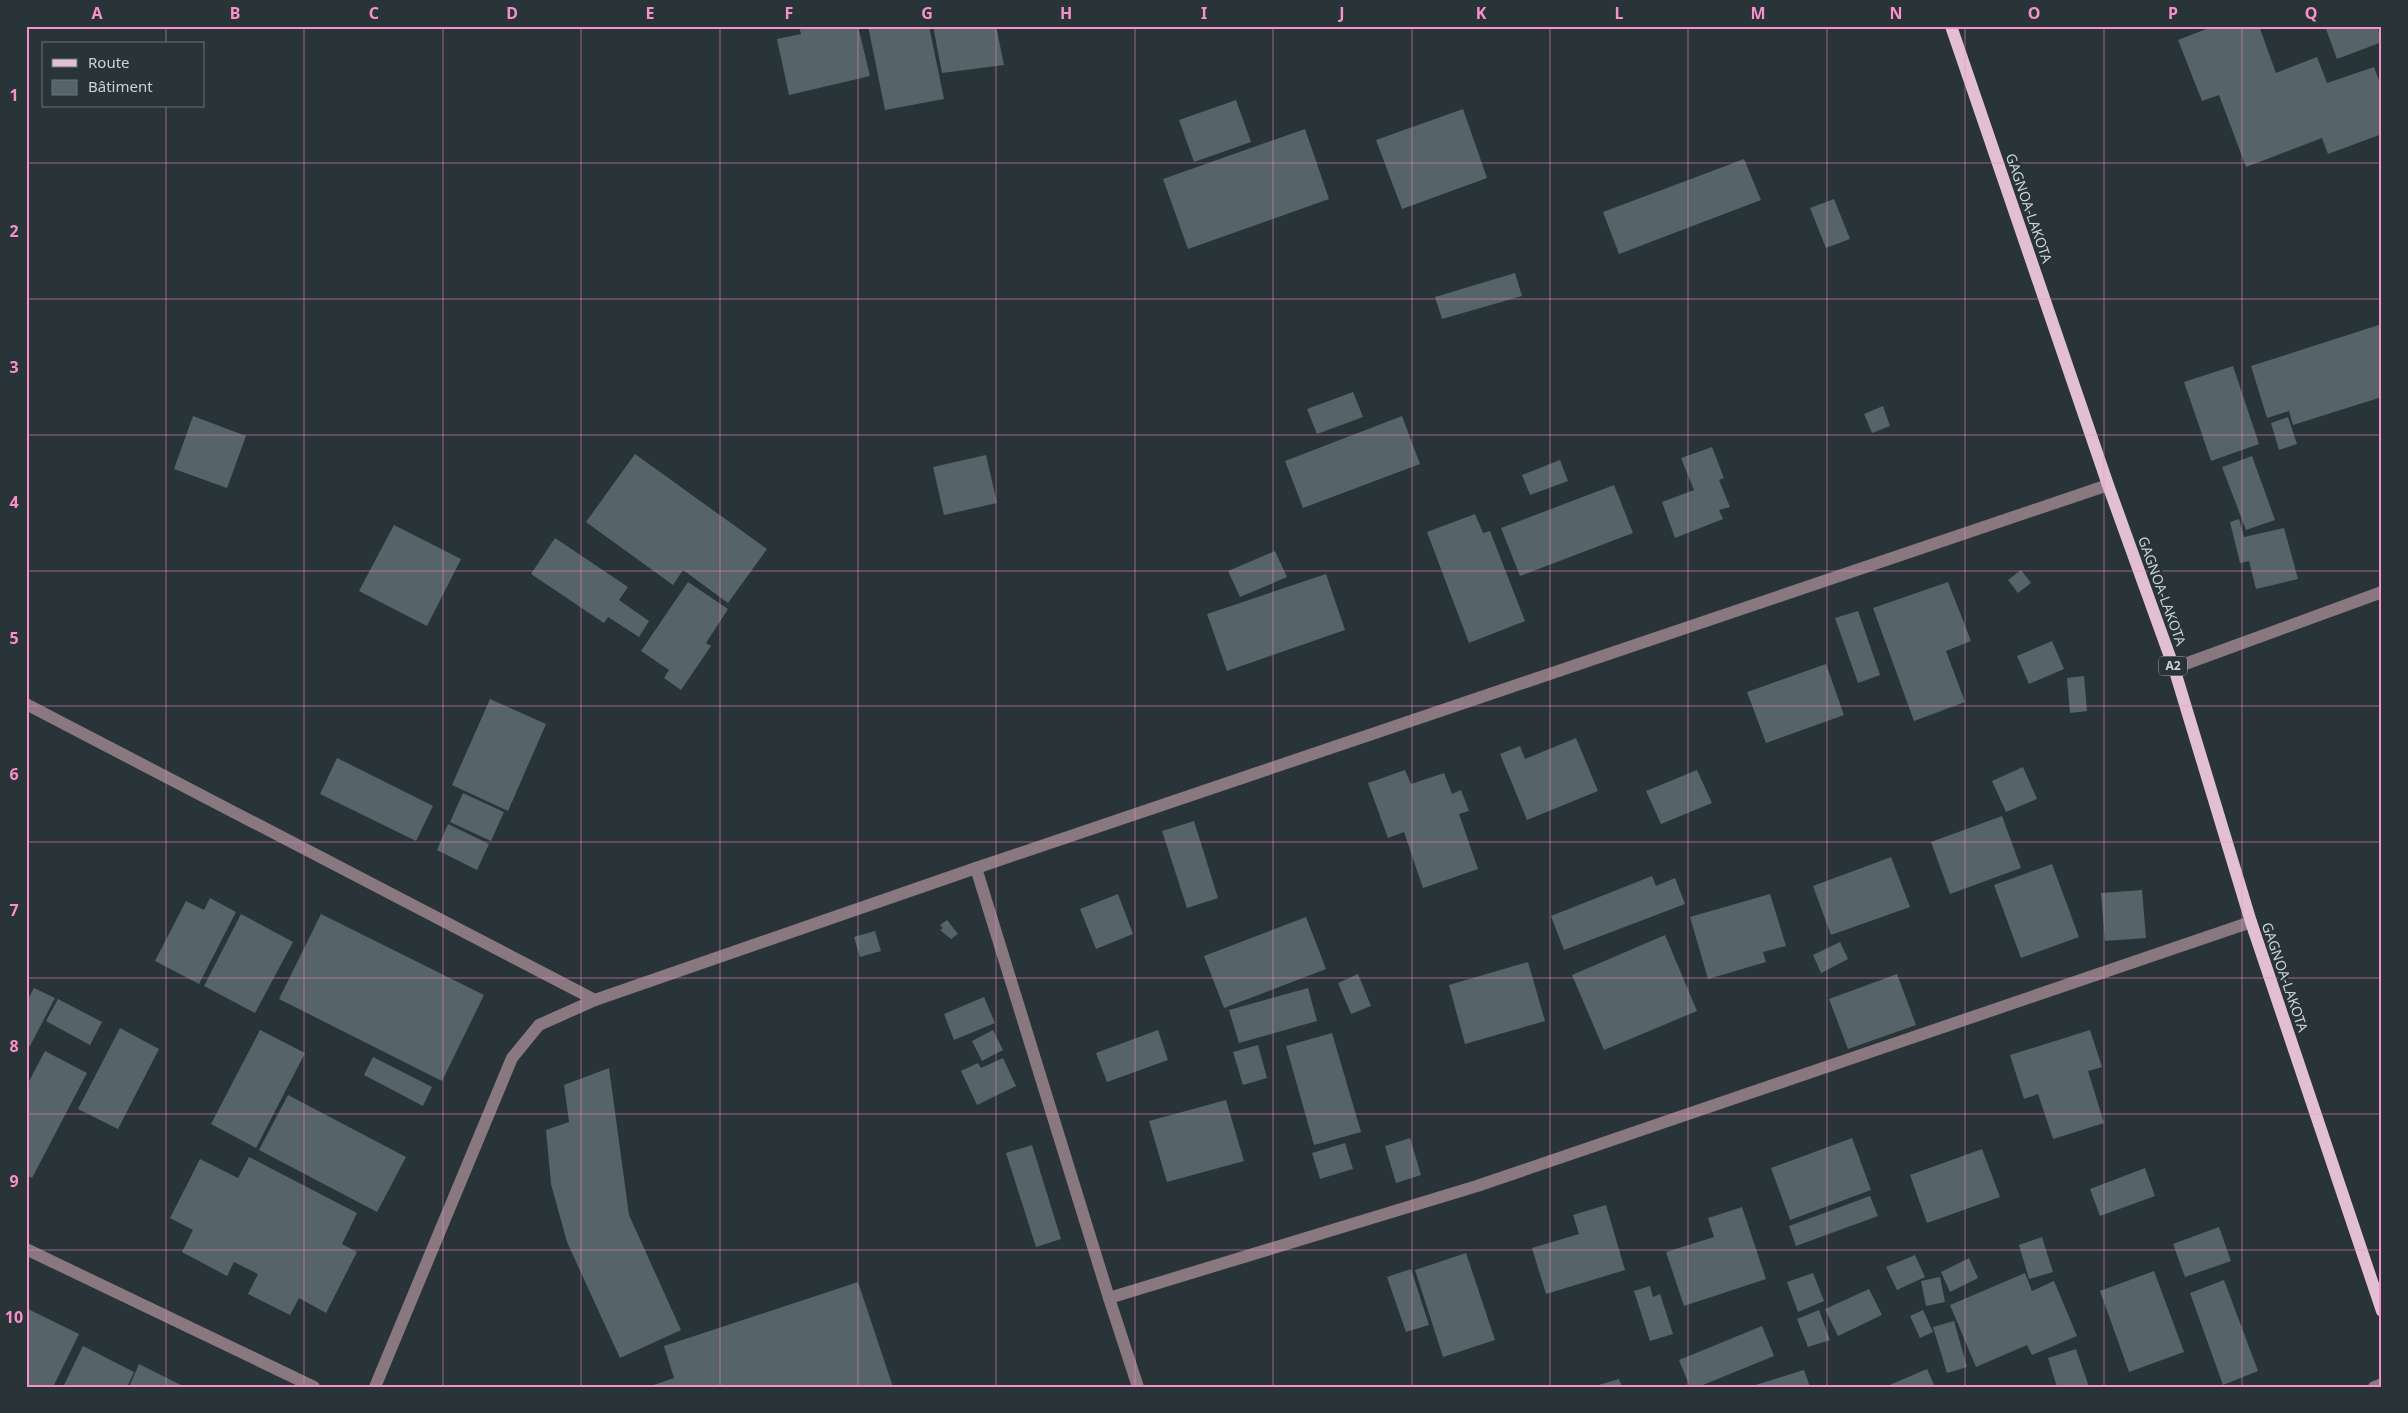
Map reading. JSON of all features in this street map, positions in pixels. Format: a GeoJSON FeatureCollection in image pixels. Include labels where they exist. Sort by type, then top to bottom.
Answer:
{"type":"FeatureCollection","features":[{"type":"Feature","properties":{"kind":"main road","name":"GAGNOA-LAKOTA"},"geometry":{"type":"LineString","coordinates":[[1951,26],[2108,486],[2174,668],[2251,922],[2382,1311]]}},
{"type":"Feature","properties":{"kind":"street"},"geometry":{"type":"LineString","coordinates":[[375,1387],[512,1058],[539,1026],[595,1000],[976,868],[2108,486]]}},
{"type":"Feature","properties":{"kind":"street"},"geometry":{"type":"LineString","coordinates":[[2174,668],[2382,592]]}},
{"type":"Feature","properties":{"kind":"street"},"geometry":{"type":"LineString","coordinates":[[26,704],[595,1000]]}},
{"type":"Feature","properties":{"kind":"street"},"geometry":{"type":"LineString","coordinates":[[976,868],[1138,1387]]}},
{"type":"Feature","properties":{"kind":"street"},"geometry":{"type":"LineString","coordinates":[[1109,1298],[1478,1186],[2251,922]]}},
{"type":"Feature","properties":{"kind":"street"},"geometry":{"type":"LineString","coordinates":[[26,1249],[314,1387]]}},
{"type":"Feature","properties":{"kind":"street"},"geometry":{"type":"LineString","coordinates":[[2374,1387],[2382,1384]]}},
{"type":"Feature","properties":{"kind":"building"},"geometry":{"type":"Polygon","coordinates":[[[799,26],[858,26],[870,76],[789,95],[777,39],[801,34],[799,26]]]}},
{"type":"Feature","properties":{"kind":"building"},"geometry":{"type":"Polygon","coordinates":[[[868,26],[929,26],[944,99],[885,110],[868,26]]]}},
{"type":"Feature","properties":{"kind":"building"},"geometry":{"type":"Polygon","coordinates":[[[933,26],[996,26],[1004,65],[942,73],[933,26]]]}},
{"type":"Feature","properties":{"kind":"building"},"geometry":{"type":"Polygon","coordinates":[[[2214,26],[2259,26],[2276,73],[2317,57],[2327,83],[2374,67],[2382,88],[2382,134],[2328,154],[2322,138],[2246,167],[2219,95],[2202,101],[2178,40],[2214,26]]]}},
{"type":"Feature","properties":{"kind":"building"},"geometry":{"type":"Polygon","coordinates":[[[2325,26],[2377,26],[2382,42],[2337,59],[2325,26]]]}},
{"type":"Feature","properties":{"kind":"building"},"geometry":{"type":"Polygon","coordinates":[[[1236,100],[1251,142],[1194,162],[1179,120],[1236,100]]]}},
{"type":"Feature","properties":{"kind":"building"},"geometry":{"type":"Polygon","coordinates":[[[1463,109],[1487,178],[1402,209],[1376,140],[1463,109]]]}},
{"type":"Feature","properties":{"kind":"building"},"geometry":{"type":"Polygon","coordinates":[[[1305,129],[1329,199],[1188,249],[1163,179],[1305,129]]]}},
{"type":"Feature","properties":{"kind":"building"},"geometry":{"type":"Polygon","coordinates":[[[1744,159],[1761,200],[1619,254],[1603,212],[1744,159]]]}},
{"type":"Feature","properties":{"kind":"building"},"geometry":{"type":"Polygon","coordinates":[[[1834,199],[1850,239],[1826,248],[1810,208],[1834,199]]]}},
{"type":"Feature","properties":{"kind":"building"},"geometry":{"type":"Polygon","coordinates":[[[1515,273],[1522,296],[1442,319],[1435,297],[1515,273]]]}},
{"type":"Feature","properties":{"kind":"building"},"geometry":{"type":"Polygon","coordinates":[[[2382,324],[2382,397],[2293,425],[2289,411],[2267,418],[2251,366],[2382,324]]]}},
{"type":"Feature","properties":{"kind":"building"},"geometry":{"type":"Polygon","coordinates":[[[2233,366],[2259,444],[2211,461],[2184,382],[2233,366]]]}},
{"type":"Feature","properties":{"kind":"building"},"geometry":{"type":"Polygon","coordinates":[[[1353,392],[1363,417],[1317,434],[1307,409],[1353,392]]]}},
{"type":"Feature","properties":{"kind":"building"},"geometry":{"type":"Polygon","coordinates":[[[1883,406],[1890,426],[1872,433],[1864,414],[1883,406]]]}},
{"type":"Feature","properties":{"kind":"building"},"geometry":{"type":"Polygon","coordinates":[[[193,416],[246,436],[227,488],[174,469],[193,416]]]}},
{"type":"Feature","properties":{"kind":"building"},"geometry":{"type":"Polygon","coordinates":[[[1402,416],[1420,464],[1303,508],[1285,461],[1402,416]]]}},
{"type":"Feature","properties":{"kind":"building"},"geometry":{"type":"Polygon","coordinates":[[[2288,417],[2297,444],[2279,450],[2271,423],[2288,417]]]}},
{"type":"Feature","properties":{"kind":"building"},"geometry":{"type":"Polygon","coordinates":[[[1712,447],[1724,478],[1719,480],[1730,507],[1719,510],[1723,519],[1675,538],[1662,502],[1694,490],[1681,458],[1712,447]]]}},
{"type":"Feature","properties":{"kind":"building"},"geometry":{"type":"Polygon","coordinates":[[[635,454],[767,549],[728,603],[683,570],[673,585],[586,522],[635,454]]]}},
{"type":"Feature","properties":{"kind":"building"},"geometry":{"type":"Polygon","coordinates":[[[986,455],[997,503],[944,515],[933,467],[986,455]]]}},
{"type":"Feature","properties":{"kind":"building"},"geometry":{"type":"Polygon","coordinates":[[[2252,456],[2275,520],[2246,530],[2222,467],[2252,456]]]}},
{"type":"Feature","properties":{"kind":"building"},"geometry":{"type":"Polygon","coordinates":[[[1560,460],[1568,481],[1530,495],[1522,475],[1560,460]]]}},
{"type":"Feature","properties":{"kind":"building"},"geometry":{"type":"Polygon","coordinates":[[[1614,485],[1633,533],[1520,576],[1501,528],[1614,485]]]}},
{"type":"Feature","properties":{"kind":"building"},"geometry":{"type":"Polygon","coordinates":[[[1475,514],[1483,533],[1490,531],[1525,621],[1469,643],[1427,532],[1475,514]]]}},
{"type":"Feature","properties":{"kind":"building"},"geometry":{"type":"Polygon","coordinates":[[[2239,519],[2244,537],[2284,528],[2298,579],[2256,589],[2249,561],[2240,563],[2230,522],[2239,519]]]}},
{"type":"Feature","properties":{"kind":"building"},"geometry":{"type":"Polygon","coordinates":[[[394,525],[461,559],[427,626],[359,591],[394,525]]]}},
{"type":"Feature","properties":{"kind":"building"},"geometry":{"type":"Polygon","coordinates":[[[555,538],[628,587],[619,600],[649,621],[639,637],[608,617],[604,623],[531,574],[555,538]]]}},
{"type":"Feature","properties":{"kind":"building"},"geometry":{"type":"Polygon","coordinates":[[[1275,551],[1287,577],[1240,597],[1228,571],[1275,551]]]}},
{"type":"Feature","properties":{"kind":"building"},"geometry":{"type":"Polygon","coordinates":[[[2021,570],[2031,583],[2018,593],[2008,580],[2021,570]]]}},
{"type":"Feature","properties":{"kind":"building"},"geometry":{"type":"Polygon","coordinates":[[[1326,574],[1345,630],[1227,671],[1207,614],[1326,574]]]}},
{"type":"Feature","properties":{"kind":"building"},"geometry":{"type":"Polygon","coordinates":[[[688,582],[728,609],[706,643],[711,646],[681,690],[664,678],[669,670],[641,651],[688,582]]]}},
{"type":"Feature","properties":{"kind":"building"},"geometry":{"type":"Polygon","coordinates":[[[1948,582],[1971,641],[1946,651],[1965,702],[1914,721],[1873,608],[1948,582]]]}},
{"type":"Feature","properties":{"kind":"building"},"geometry":{"type":"Polygon","coordinates":[[[1858,611],[1880,675],[1858,683],[1835,618],[1858,611]]]}},
{"type":"Feature","properties":{"kind":"building"},"geometry":{"type":"Polygon","coordinates":[[[2052,641],[2064,669],[2029,684],[2017,656],[2052,641]]]}},
{"type":"Feature","properties":{"kind":"building"},"geometry":{"type":"Polygon","coordinates":[[[1826,664],[1844,715],[1766,743],[1747,692],[1826,664]]]}},
{"type":"Feature","properties":{"kind":"building"},"geometry":{"type":"Polygon","coordinates":[[[2084,676],[2087,711],[2070,713],[2067,678],[2084,676]]]}},
{"type":"Feature","properties":{"kind":"building"},"geometry":{"type":"Polygon","coordinates":[[[490,699],[546,724],[508,811],[452,785],[490,699]]]}},
{"type":"Feature","properties":{"kind":"building"},"geometry":{"type":"Polygon","coordinates":[[[1576,738],[1598,791],[1527,820],[1500,754],[1520,746],[1525,759],[1576,738]]]}},
{"type":"Feature","properties":{"kind":"building"},"geometry":{"type":"Polygon","coordinates":[[[337,758],[433,806],[416,841],[320,794],[337,758]]]}},
{"type":"Feature","properties":{"kind":"building"},"geometry":{"type":"Polygon","coordinates":[[[2023,767],[2037,799],[2006,812],[1992,781],[2023,767]]]}},
{"type":"Feature","properties":{"kind":"building"},"geometry":{"type":"Polygon","coordinates":[[[1405,770],[1411,784],[1444,773],[1452,794],[1461,790],[1469,811],[1459,814],[1478,869],[1423,888],[1404,832],[1388,838],[1368,783],[1405,770]]]}},
{"type":"Feature","properties":{"kind":"building"},"geometry":{"type":"Polygon","coordinates":[[[1697,770],[1712,803],[1661,824],[1646,791],[1697,770]]]}},
{"type":"Feature","properties":{"kind":"building"},"geometry":{"type":"Polygon","coordinates":[[[463,793],[504,812],[491,841],[450,822],[463,793]]]}},
{"type":"Feature","properties":{"kind":"building"},"geometry":{"type":"Polygon","coordinates":[[[2002,816],[2021,868],[1950,894],[1931,842],[2002,816]]]}},
{"type":"Feature","properties":{"kind":"building"},"geometry":{"type":"Polygon","coordinates":[[[1194,821],[1218,898],[1187,908],[1162,831],[1194,821]]]}},
{"type":"Feature","properties":{"kind":"building"},"geometry":{"type":"Polygon","coordinates":[[[448,824],[489,844],[477,870],[437,850],[448,824]]]}},
{"type":"Feature","properties":{"kind":"building"},"geometry":{"type":"Polygon","coordinates":[[[1891,857],[1910,907],[1831,935],[1813,886],[1891,857]]]}},
{"type":"Feature","properties":{"kind":"building"},"geometry":{"type":"Polygon","coordinates":[[[2052,864],[2079,937],[2021,958],[1994,885],[2052,864]]]}},
{"type":"Feature","properties":{"kind":"building"},"geometry":{"type":"Polygon","coordinates":[[[1652,876],[1656,886],[1675,878],[1685,904],[1564,950],[1551,916],[1652,876]]]}},
{"type":"Feature","properties":{"kind":"building"},"geometry":{"type":"Polygon","coordinates":[[[2142,890],[2146,938],[2105,941],[2101,893],[2142,890]]]}},
{"type":"Feature","properties":{"kind":"building"},"geometry":{"type":"Polygon","coordinates":[[[1118,894],[1133,934],[1096,949],[1080,909],[1118,894]]]}},
{"type":"Feature","properties":{"kind":"building"},"geometry":{"type":"Polygon","coordinates":[[[1770,894],[1786,946],[1763,952],[1766,962],[1708,979],[1690,917],[1770,894]]]}},
{"type":"Feature","properties":{"kind":"building"},"geometry":{"type":"Polygon","coordinates":[[[210,898],[236,912],[199,984],[155,961],[186,901],[204,910],[210,898]]]}},
{"type":"Feature","properties":{"kind":"building"},"geometry":{"type":"Polygon","coordinates":[[[241,914],[293,942],[255,1013],[204,986],[241,914]]]}},
{"type":"Feature","properties":{"kind":"building"},"geometry":{"type":"Polygon","coordinates":[[[321,914],[484,995],[442,1081],[279,999],[321,914]]]}},
{"type":"Feature","properties":{"kind":"building"},"geometry":{"type":"Polygon","coordinates":[[[1306,917],[1326,969],[1224,1008],[1204,956],[1306,917]]]}},
{"type":"Feature","properties":{"kind":"building"},"geometry":{"type":"Polygon","coordinates":[[[947,920],[958,934],[951,939],[940,930],[943,928],[940,925],[947,920]]]}},
{"type":"Feature","properties":{"kind":"building"},"geometry":{"type":"Polygon","coordinates":[[[875,931],[881,951],[860,957],[854,937],[875,931]]]}},
{"type":"Feature","properties":{"kind":"building"},"geometry":{"type":"Polygon","coordinates":[[[1665,935],[1697,1011],[1604,1050],[1572,975],[1665,935]]]}},
{"type":"Feature","properties":{"kind":"building"},"geometry":{"type":"Polygon","coordinates":[[[1840,942],[1848,959],[1821,973],[1813,955],[1840,942]]]}},
{"type":"Feature","properties":{"kind":"building"},"geometry":{"type":"Polygon","coordinates":[[[1528,962],[1545,1021],[1465,1044],[1449,985],[1528,962]]]}},
{"type":"Feature","properties":{"kind":"building"},"geometry":{"type":"Polygon","coordinates":[[[1358,974],[1371,1006],[1351,1014],[1338,983],[1358,974]]]}},
{"type":"Feature","properties":{"kind":"building"},"geometry":{"type":"Polygon","coordinates":[[[1897,974],[1916,1025],[1848,1049],[1829,999],[1897,974]]]}},
{"type":"Feature","properties":{"kind":"building"},"geometry":{"type":"Polygon","coordinates":[[[34,988],[55,998],[30,1046],[26,1044],[26,1003],[34,988]]]}},
{"type":"Feature","properties":{"kind":"building"},"geometry":{"type":"Polygon","coordinates":[[[1308,988],[1317,1021],[1239,1043],[1229,1010],[1308,988]]]}},
{"type":"Feature","properties":{"kind":"building"},"geometry":{"type":"Polygon","coordinates":[[[984,997],[995,1023],[954,1040],[944,1014],[984,997]]]}},
{"type":"Feature","properties":{"kind":"building"},"geometry":{"type":"Polygon","coordinates":[[[58,999],[102,1022],[90,1045],[46,1021],[58,999]]]}},
{"type":"Feature","properties":{"kind":"building"},"geometry":{"type":"Polygon","coordinates":[[[120,1028],[159,1049],[118,1129],[78,1109],[120,1028]]]}},
{"type":"Feature","properties":{"kind":"building"},"geometry":{"type":"Polygon","coordinates":[[[260,1030],[305,1053],[256,1148],[211,1124],[260,1030]]]}},
{"type":"Feature","properties":{"kind":"building"},"geometry":{"type":"Polygon","coordinates":[[[993,1030],[1003,1050],[982,1061],[972,1041],[993,1030]]]}},
{"type":"Feature","properties":{"kind":"building"},"geometry":{"type":"Polygon","coordinates":[[[1158,1030],[1168,1060],[1107,1082],[1096,1053],[1158,1030]]]}},
{"type":"Feature","properties":{"kind":"building"},"geometry":{"type":"Polygon","coordinates":[[[2090,1030],[2102,1067],[2088,1071],[2104,1123],[2053,1139],[2038,1094],[2024,1099],[2010,1055],[2090,1030]]]}},
{"type":"Feature","properties":{"kind":"building"},"geometry":{"type":"Polygon","coordinates":[[[1332,1033],[1361,1132],[1314,1145],[1286,1046],[1332,1033]]]}},
{"type":"Feature","properties":{"kind":"building"},"geometry":{"type":"Polygon","coordinates":[[[1258,1045],[1267,1078],[1243,1085],[1233,1052],[1258,1045]]]}},
{"type":"Feature","properties":{"kind":"building"},"geometry":{"type":"Polygon","coordinates":[[[45,1051],[87,1073],[32,1178],[26,1175],[26,1087],[45,1051]]]}},
{"type":"Feature","properties":{"kind":"building"},"geometry":{"type":"Polygon","coordinates":[[[373,1057],[432,1087],[423,1106],[364,1075],[373,1057]]]}},
{"type":"Feature","properties":{"kind":"building"},"geometry":{"type":"Polygon","coordinates":[[[1003,1058],[1016,1086],[977,1105],[961,1071],[978,1063],[981,1068],[1003,1058]]]}},
{"type":"Feature","properties":{"kind":"building"},"geometry":{"type":"Polygon","coordinates":[[[609,1068],[629,1215],[681,1330],[620,1358],[567,1242],[551,1184],[546,1130],[569,1122],[564,1085],[609,1068]]]}},
{"type":"Feature","properties":{"kind":"building"},"geometry":{"type":"Polygon","coordinates":[[[288,1095],[406,1157],[377,1212],[259,1150],[288,1095]]]}},
{"type":"Feature","properties":{"kind":"building"},"geometry":{"type":"Polygon","coordinates":[[[1226,1100],[1244,1161],[1167,1182],[1149,1121],[1226,1100]]]}},
{"type":"Feature","properties":{"kind":"building"},"geometry":{"type":"Polygon","coordinates":[[[1410,1138],[1421,1175],[1396,1183],[1385,1146],[1410,1138]]]}},
{"type":"Feature","properties":{"kind":"building"},"geometry":{"type":"Polygon","coordinates":[[[1852,1138],[1871,1190],[1790,1220],[1771,1168],[1852,1138]]]}},
{"type":"Feature","properties":{"kind":"building"},"geometry":{"type":"Polygon","coordinates":[[[1345,1143],[1353,1169],[1320,1179],[1312,1153],[1345,1143]]]}},
{"type":"Feature","properties":{"kind":"building"},"geometry":{"type":"Polygon","coordinates":[[[1032,1145],[1061,1239],[1036,1247],[1006,1153],[1032,1145]]]}},
{"type":"Feature","properties":{"kind":"building"},"geometry":{"type":"Polygon","coordinates":[[[1982,1149],[2000,1197],[1927,1223],[1910,1175],[1982,1149]]]}},
{"type":"Feature","properties":{"kind":"building"},"geometry":{"type":"Polygon","coordinates":[[[249,1157],[357,1213],[342,1244],[357,1252],[326,1313],[299,1298],[290,1315],[248,1294],[258,1274],[234,1262],[227,1276],[182,1252],[193,1230],[170,1218],[200,1159],[238,1178],[249,1157]]]}},
{"type":"Feature","properties":{"kind":"building"},"geometry":{"type":"Polygon","coordinates":[[[2145,1168],[2155,1196],[2100,1216],[2090,1189],[2145,1168]]]}},
{"type":"Feature","properties":{"kind":"building"},"geometry":{"type":"Polygon","coordinates":[[[1870,1196],[1878,1216],[1796,1246],[1789,1226],[1870,1196]]]}},
{"type":"Feature","properties":{"kind":"building"},"geometry":{"type":"Polygon","coordinates":[[[1606,1205],[1625,1270],[1546,1294],[1532,1248],[1579,1234],[1573,1215],[1606,1205]]]}},
{"type":"Feature","properties":{"kind":"building"},"geometry":{"type":"Polygon","coordinates":[[[1742,1207],[1766,1279],[1684,1306],[1666,1252],[1714,1237],[1708,1218],[1742,1207]]]}},
{"type":"Feature","properties":{"kind":"building"},"geometry":{"type":"Polygon","coordinates":[[[2219,1227],[2231,1261],[2185,1277],[2173,1244],[2219,1227]]]}},
{"type":"Feature","properties":{"kind":"building"},"geometry":{"type":"Polygon","coordinates":[[[2042,1237],[2053,1272],[2029,1279],[2019,1245],[2042,1237]]]}},
{"type":"Feature","properties":{"kind":"building"},"geometry":{"type":"Polygon","coordinates":[[[1466,1253],[1495,1340],[1443,1357],[1415,1270],[1466,1253]]]}},
{"type":"Feature","properties":{"kind":"building"},"geometry":{"type":"Polygon","coordinates":[[[1915,1255],[1925,1277],[1897,1290],[1886,1267],[1915,1255]]]}},
{"type":"Feature","properties":{"kind":"building"},"geometry":{"type":"Polygon","coordinates":[[[1969,1258],[1978,1278],[1950,1292],[1941,1272],[1969,1258]]]}},
{"type":"Feature","properties":{"kind":"building"},"geometry":{"type":"Polygon","coordinates":[[[1411,1269],[1429,1325],[1406,1332],[1387,1277],[1411,1269]]]}},
{"type":"Feature","properties":{"kind":"building"},"geometry":{"type":"Polygon","coordinates":[[[2154,1271],[2184,1352],[2129,1372],[2100,1291],[2154,1271]]]}},
{"type":"Feature","properties":{"kind":"building"},"geometry":{"type":"Polygon","coordinates":[[[1813,1273],[1824,1301],[1798,1312],[1787,1282],[1813,1273]]]}},
{"type":"Feature","properties":{"kind":"building"},"geometry":{"type":"Polygon","coordinates":[[[2025,1273],[2032,1291],[2054,1281],[2077,1336],[2032,1355],[2027,1345],[1976,1367],[1950,1305],[2025,1273]]]}},
{"type":"Feature","properties":{"kind":"building"},"geometry":{"type":"Polygon","coordinates":[[[1940,1277],[1945,1302],[1926,1306],[1921,1281],[1940,1277]]]}},
{"type":"Feature","properties":{"kind":"building"},"geometry":{"type":"Polygon","coordinates":[[[2224,1280],[2258,1371],[2223,1385],[2190,1293],[2224,1280]]]}},
{"type":"Feature","properties":{"kind":"building"},"geometry":{"type":"Polygon","coordinates":[[[858,1282],[893,1387],[648,1387],[674,1378],[664,1346],[858,1282]]]}},
{"type":"Feature","properties":{"kind":"building"},"geometry":{"type":"Polygon","coordinates":[[[1650,1286],[1653,1297],[1660,1294],[1673,1334],[1650,1341],[1634,1291],[1650,1286]]]}},
{"type":"Feature","properties":{"kind":"building"},"geometry":{"type":"Polygon","coordinates":[[[1869,1289],[1882,1315],[1838,1336],[1825,1309],[1869,1289]]]}},
{"type":"Feature","properties":{"kind":"building"},"geometry":{"type":"Polygon","coordinates":[[[26,1308],[79,1334],[53,1387],[26,1387],[26,1308]]]}},
{"type":"Feature","properties":{"kind":"building"},"geometry":{"type":"Polygon","coordinates":[[[1819,1310],[1830,1340],[1808,1347],[1797,1319],[1819,1310]]]}},
{"type":"Feature","properties":{"kind":"building"},"geometry":{"type":"Polygon","coordinates":[[[1923,1310],[1933,1332],[1920,1338],[1910,1316],[1923,1310]]]}},
{"type":"Feature","properties":{"kind":"building"},"geometry":{"type":"Polygon","coordinates":[[[1954,1321],[1967,1367],[1947,1373],[1933,1327],[1954,1321]]]}},
{"type":"Feature","properties":{"kind":"building"},"geometry":{"type":"Polygon","coordinates":[[[1762,1326],[1774,1356],[1698,1387],[1690,1387],[1679,1360],[1762,1326]]]}},
{"type":"Feature","properties":{"kind":"building"},"geometry":{"type":"Polygon","coordinates":[[[83,1346],[134,1372],[127,1387],[63,1387],[83,1346]]]}},
{"type":"Feature","properties":{"kind":"building"},"geometry":{"type":"Polygon","coordinates":[[[2076,1349],[2089,1387],[2057,1387],[2048,1358],[2076,1349]]]}},
{"type":"Feature","properties":{"kind":"building"},"geometry":{"type":"Polygon","coordinates":[[[139,1364],[185,1387],[129,1387],[139,1364]]]}},
{"type":"Feature","properties":{"kind":"building"},"geometry":{"type":"Polygon","coordinates":[[[1927,1369],[1935,1387],[1885,1387],[1927,1369]]]}},
{"type":"Feature","properties":{"kind":"building"},"geometry":{"type":"Polygon","coordinates":[[[1804,1370],[1810,1387],[1752,1387],[1752,1386],[1804,1370]]]}},
{"type":"Feature","properties":{"kind":"building"},"geometry":{"type":"Polygon","coordinates":[[[1619,1379],[1622,1387],[1595,1387],[1595,1386],[1619,1379]]]}}]}
